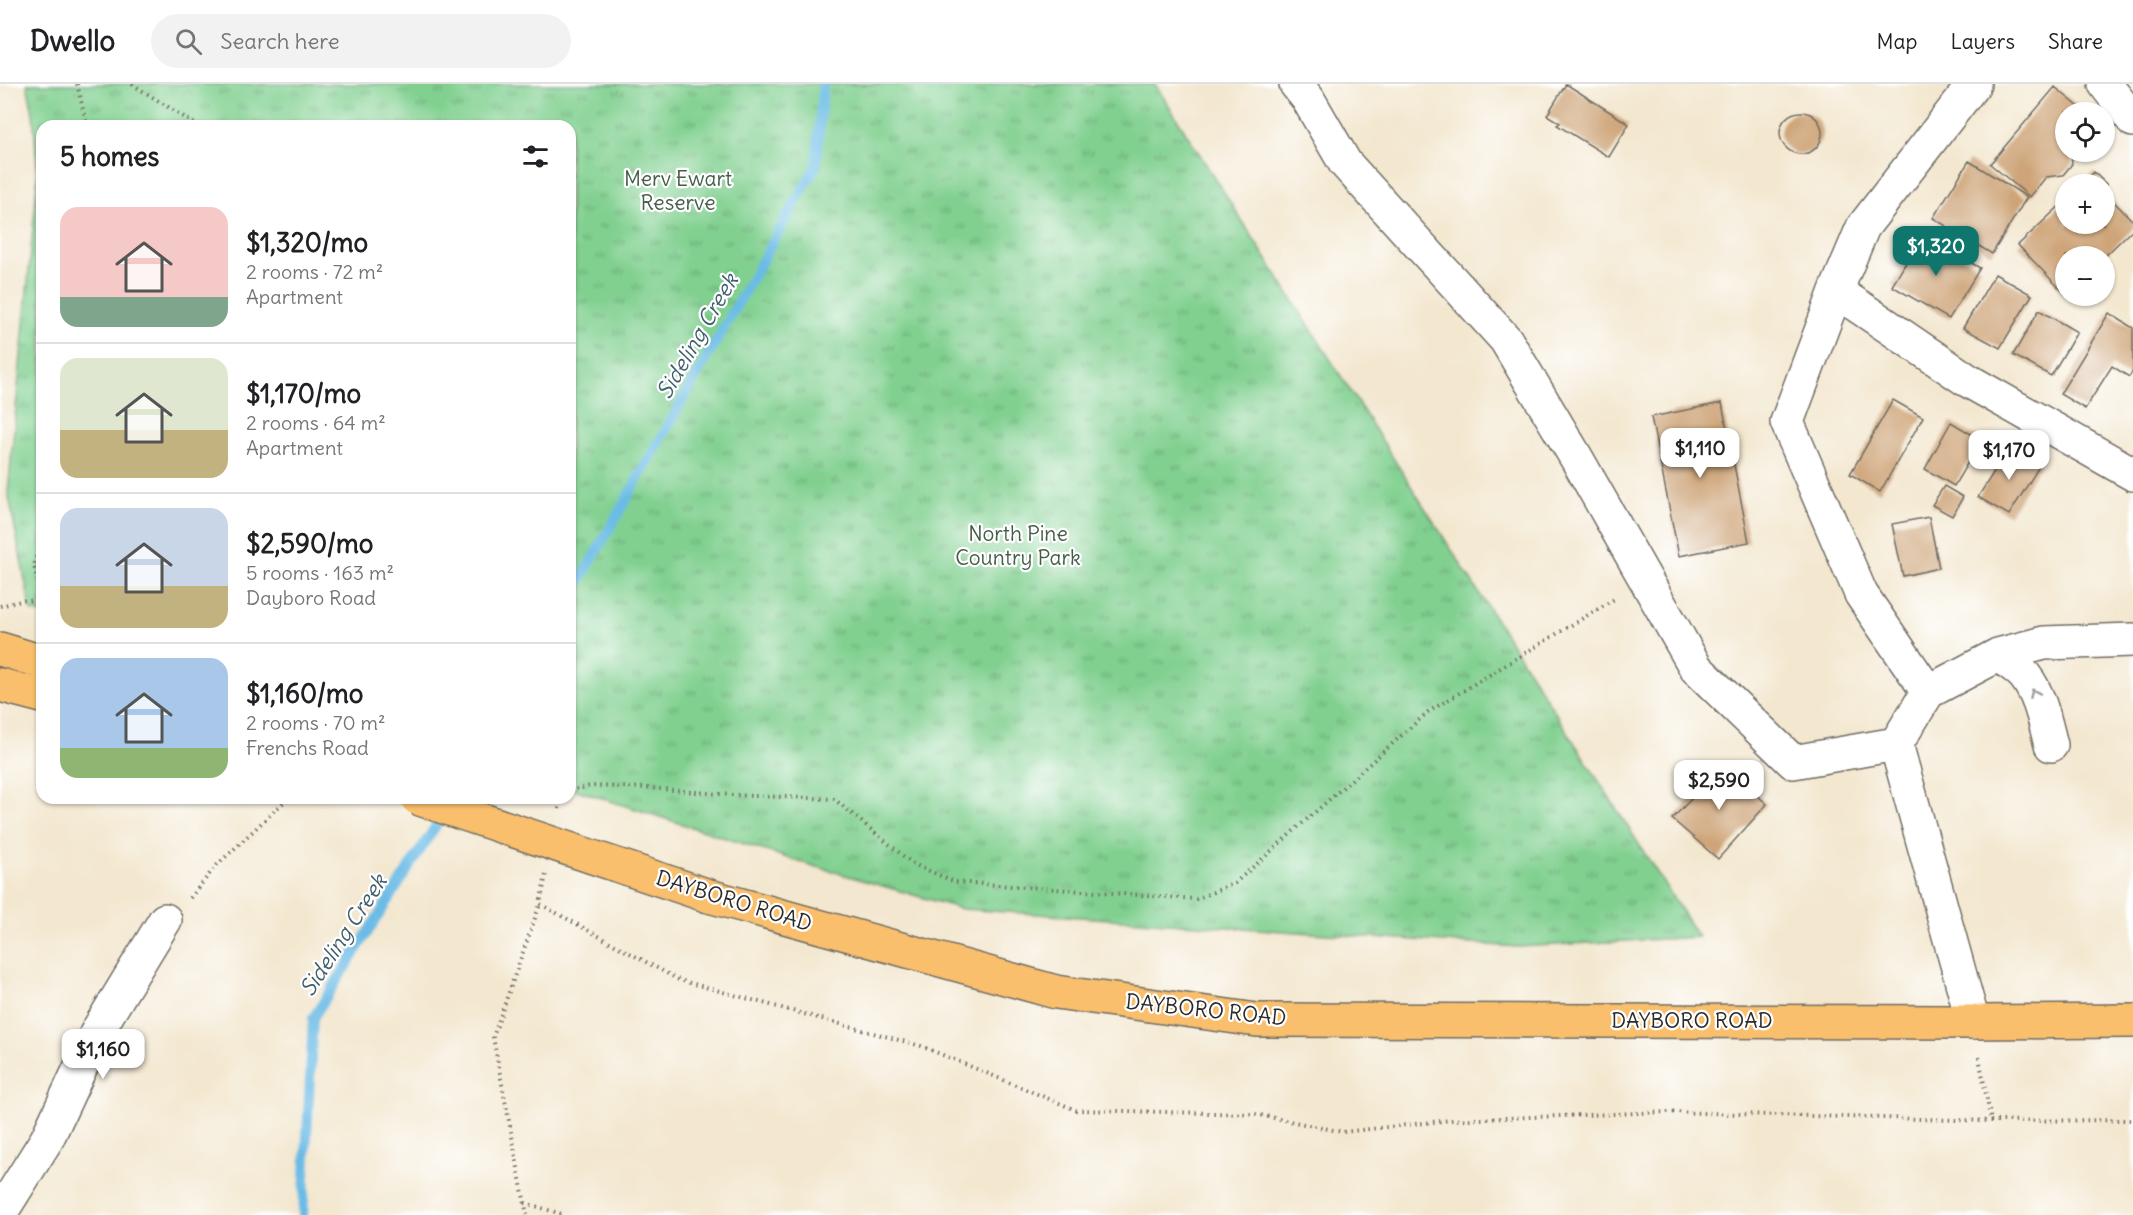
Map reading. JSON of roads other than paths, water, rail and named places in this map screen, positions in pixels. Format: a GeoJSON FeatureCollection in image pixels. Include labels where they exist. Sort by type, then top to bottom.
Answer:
{"type":"FeatureCollection","features":[{"type":"Feature","properties":{"kind":"main road"},"geometry":{"type":"LineString","coordinates":[[0,648],[36,660]]}},
{"type":"Feature","properties":{"kind":"main road"},"geometry":{"type":"LineString","coordinates":[[0,686],[36,695]]}},
{"type":"Feature","properties":{"kind":"main road","name":"DAYBORO ROAD"},"geometry":{"type":"LineString","coordinates":[[435,804],[709,896],[1056,992],[1257,1020],[2133,1021]]}},
{"type":"Feature","properties":{"kind":"street"},"geometry":{"type":"LineString","coordinates":[[1296,84],[1308,99],[1345,164],[1506,340],[1696,668],[1793,762],[1896,744]]}},
{"type":"Feature","properties":{"kind":"street"},"geometry":{"type":"LineString","coordinates":[[1928,693],[1861,594],[1787,422],[1836,291],[1863,227],[1974,84]]}},
{"type":"Feature","properties":{"kind":"street"},"geometry":{"type":"LineString","coordinates":[[2105,84],[2133,120]]}},
{"type":"Feature","properties":{"kind":"street"},"geometry":{"type":"LineString","coordinates":[[1836,291],[1967,380],[2133,474]]}},
{"type":"Feature","properties":{"kind":"street"},"geometry":{"type":"LineString","coordinates":[[1973,1022],[1896,744],[1928,693],[1998,655],[2044,643],[2133,640]]}},
{"type":"Feature","properties":{"kind":"street"},"geometry":{"type":"LineString","coordinates":[[1998,655],[2024,675],[2033,688],[2051,744]]}},
{"type":"Feature","properties":{"kind":"street"},"geometry":{"type":"LineString","coordinates":[[0,1214],[47,1139],[98,1030],[165,920]]}},
{"type":"Feature","properties":{"kind":"waterway","name":"Sideling Creek"},"geometry":{"type":"LineString","coordinates":[[576,587],[816,166],[823,84]]}},
{"type":"Feature","properties":{"kind":"waterway","name":"Sideling Creek"},"geometry":{"type":"LineString","coordinates":[[303,1215],[313,1018],[446,810]]}},
{"type":"Feature","properties":{"kind":"park label","name":"Merv Ewart Reserve"},"geometry":{"type":"Point","coordinates":[678,191]}},
{"type":"Feature","properties":{"kind":"park label","name":"North Pine Country Park"},"geometry":{"type":"Point","coordinates":[1018,546]}}]}
